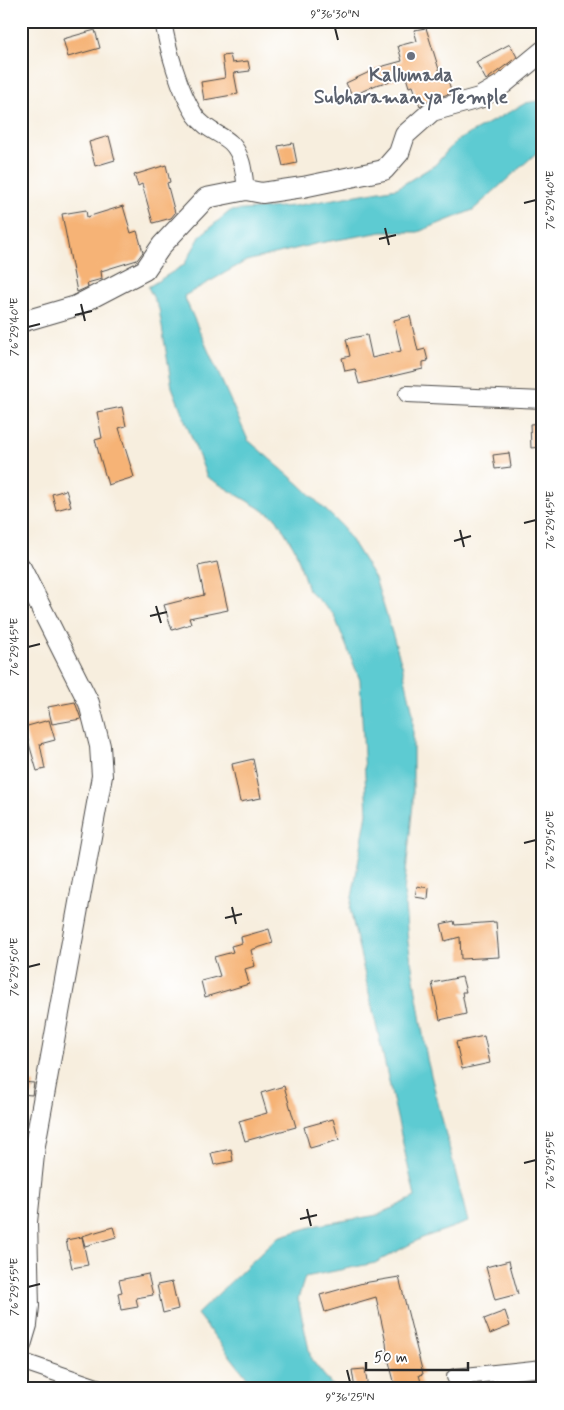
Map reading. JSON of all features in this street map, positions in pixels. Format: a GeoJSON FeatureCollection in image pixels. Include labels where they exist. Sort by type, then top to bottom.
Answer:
{"type":"FeatureCollection","features":[{"type":"Feature","properties":{"kind":"main road"},"geometry":{"type":"LineString","coordinates":[[21,322],[76,306],[123,284],[145,270],[162,245],[206,198],[246,190],[262,194],[384,170],[400,154],[405,135],[432,111],[479,98],[503,84],[543,51]]}},
{"type":"Feature","properties":{"kind":"main road"},"geometry":{"type":"LineString","coordinates":[[21,568],[89,703],[100,746],[102,776],[28,1144],[29,1306],[27,1325],[21,1345]]}},
{"type":"Feature","properties":{"kind":"street"},"geometry":{"type":"LineString","coordinates":[[163,21],[167,44],[196,116],[213,133],[231,143],[241,159],[246,190]]}},
{"type":"Feature","properties":{"kind":"street"},"geometry":{"type":"LineString","coordinates":[[407,394],[543,400]]}},
{"type":"Feature","properties":{"kind":"street"},"geometry":{"type":"LineString","coordinates":[[21,1361],[103,1389]]}},
{"type":"Feature","properties":{"kind":"street"},"geometry":{"type":"LineString","coordinates":[[455,1378],[543,1368]]}},
{"type":"Feature","properties":{"kind":"water"},"geometry":{"type":"Polygon","coordinates":[[[543,100],[543,147],[473,210],[418,232],[382,232],[319,243],[246,261],[184,296],[248,440],[300,485],[342,526],[375,578],[402,665],[413,713],[413,803],[404,892],[408,942],[427,1059],[468,1222],[422,1238],[375,1263],[305,1277],[298,1299],[311,1359],[335,1389],[256,1389],[197,1314],[278,1237],[318,1225],[378,1215],[415,1197],[350,909],[367,813],[360,680],[334,615],[308,590],[295,549],[276,518],[207,477],[172,387],[159,309],[148,287],[184,265],[201,235],[230,211],[294,206],[397,188],[435,165],[456,141],[526,103],[543,100]]]}},
{"type":"Feature","properties":{"kind":"building"},"geometry":{"type":"Polygon","coordinates":[[[426,28],[442,79],[447,77],[452,93],[429,100],[420,106],[413,86],[409,87],[406,77],[376,85],[352,96],[346,83],[380,67],[402,61],[398,46],[417,41],[414,30],[426,28]]]}},
{"type":"Feature","properties":{"kind":"building"},"geometry":{"type":"Polygon","coordinates":[[[95,30],[100,48],[68,57],[63,39],[95,30]]]}},
{"type":"Feature","properties":{"kind":"building"},"geometry":{"type":"Polygon","coordinates":[[[510,44],[517,57],[486,80],[476,62],[510,44]]]}},
{"type":"Feature","properties":{"kind":"building"},"geometry":{"type":"Polygon","coordinates":[[[230,55],[232,63],[248,61],[250,71],[234,73],[238,94],[204,100],[201,82],[225,78],[222,56],[230,55]]]}},
{"type":"Feature","properties":{"kind":"building"},"geometry":{"type":"Polygon","coordinates":[[[109,136],[115,160],[95,166],[89,142],[109,136]]]}},
{"type":"Feature","properties":{"kind":"building"},"geometry":{"type":"Polygon","coordinates":[[[293,143],[297,163],[283,166],[278,146],[293,143]]]}},
{"type":"Feature","properties":{"kind":"building"},"geometry":{"type":"Polygon","coordinates":[[[166,165],[170,182],[167,183],[175,213],[171,218],[153,223],[142,184],[138,186],[134,175],[166,165]]]}},
{"type":"Feature","properties":{"kind":"building"},"geometry":{"type":"Polygon","coordinates":[[[123,206],[131,233],[137,231],[143,252],[137,260],[101,271],[102,279],[87,283],[88,287],[77,292],[62,214],[86,210],[87,217],[123,206]]]}},
{"type":"Feature","properties":{"kind":"building"},"geometry":{"type":"Polygon","coordinates":[[[410,316],[418,351],[425,349],[428,361],[423,362],[423,369],[359,384],[355,369],[345,371],[342,358],[350,356],[346,339],[367,335],[372,358],[401,351],[394,320],[410,316]]]}},
{"type":"Feature","properties":{"kind":"building"},"geometry":{"type":"Polygon","coordinates":[[[122,407],[126,426],[119,428],[134,477],[108,485],[95,440],[102,438],[97,412],[122,407]]]}},
{"type":"Feature","properties":{"kind":"building"},"geometry":{"type":"Polygon","coordinates":[[[543,423],[543,447],[531,448],[530,424],[543,423]]]}},
{"type":"Feature","properties":{"kind":"building"},"geometry":{"type":"Polygon","coordinates":[[[509,453],[511,467],[495,469],[493,455],[509,453]]]}},
{"type":"Feature","properties":{"kind":"building"},"geometry":{"type":"Polygon","coordinates":[[[66,490],[71,506],[56,510],[52,494],[66,490]]]}},
{"type":"Feature","properties":{"kind":"building"},"geometry":{"type":"Polygon","coordinates":[[[217,562],[228,610],[189,618],[191,624],[172,630],[164,605],[204,595],[198,566],[217,562]]]}},
{"type":"Feature","properties":{"kind":"building"},"geometry":{"type":"Polygon","coordinates":[[[75,702],[81,719],[52,724],[48,707],[75,702]]]}},
{"type":"Feature","properties":{"kind":"building"},"geometry":{"type":"Polygon","coordinates":[[[49,720],[55,740],[40,744],[45,769],[37,771],[24,727],[49,720]]]}},
{"type":"Feature","properties":{"kind":"building"},"geometry":{"type":"Polygon","coordinates":[[[253,759],[261,798],[240,802],[232,764],[253,759]]]}},
{"type":"Feature","properties":{"kind":"building"},"geometry":{"type":"Polygon","coordinates":[[[417,886],[429,888],[428,899],[415,897],[417,886]]]}},
{"type":"Feature","properties":{"kind":"building"},"geometry":{"type":"Polygon","coordinates":[[[454,921],[455,925],[496,922],[499,957],[461,959],[460,937],[445,941],[441,924],[454,921]]]}},
{"type":"Feature","properties":{"kind":"building"},"geometry":{"type":"Polygon","coordinates":[[[269,929],[273,943],[251,950],[255,966],[245,969],[249,984],[205,997],[201,981],[220,976],[214,957],[233,952],[231,946],[242,943],[241,937],[269,929]]]}},
{"type":"Feature","properties":{"kind":"building"},"geometry":{"type":"Polygon","coordinates":[[[462,977],[466,992],[462,992],[466,1014],[440,1020],[432,983],[462,977]]]}},
{"type":"Feature","properties":{"kind":"building"},"geometry":{"type":"Polygon","coordinates":[[[484,1036],[490,1063],[462,1069],[456,1042],[484,1036]]]}},
{"type":"Feature","properties":{"kind":"building"},"geometry":{"type":"Polygon","coordinates":[[[21,1082],[34,1083],[32,1095],[21,1094],[21,1082]]]}},
{"type":"Feature","properties":{"kind":"building"},"geometry":{"type":"Polygon","coordinates":[[[284,1086],[296,1127],[245,1141],[239,1121],[267,1113],[261,1093],[284,1086]]]}},
{"type":"Feature","properties":{"kind":"building"},"geometry":{"type":"Polygon","coordinates":[[[333,1119],[339,1140],[310,1148],[304,1127],[333,1119]]]}},
{"type":"Feature","properties":{"kind":"building"},"geometry":{"type":"Polygon","coordinates":[[[231,1149],[233,1161],[214,1165],[211,1153],[231,1149]]]}},
{"type":"Feature","properties":{"kind":"building"},"geometry":{"type":"Polygon","coordinates":[[[113,1227],[116,1237],[85,1246],[82,1236],[113,1227]]]}},
{"type":"Feature","properties":{"kind":"building"},"geometry":{"type":"Polygon","coordinates":[[[82,1237],[88,1265],[72,1268],[66,1240],[82,1237]]]}},
{"type":"Feature","properties":{"kind":"building"},"geometry":{"type":"Polygon","coordinates":[[[509,1261],[518,1294],[495,1300],[486,1267],[509,1261]]]}},
{"type":"Feature","properties":{"kind":"building"},"geometry":{"type":"Polygon","coordinates":[[[148,1274],[153,1295],[136,1298],[138,1307],[121,1310],[118,1293],[122,1292],[119,1280],[148,1274]]]}},
{"type":"Feature","properties":{"kind":"building"},"geometry":{"type":"Polygon","coordinates":[[[399,1277],[423,1374],[419,1375],[423,1389],[396,1389],[376,1297],[325,1312],[320,1295],[363,1283],[399,1277]]]}},
{"type":"Feature","properties":{"kind":"building"},"geometry":{"type":"Polygon","coordinates":[[[172,1282],[178,1309],[163,1313],[157,1285],[172,1282]]]}},
{"type":"Feature","properties":{"kind":"building"},"geometry":{"type":"Polygon","coordinates":[[[505,1311],[510,1326],[490,1334],[484,1319],[505,1311]]]}},
{"type":"Feature","properties":{"kind":"building"},"geometry":{"type":"Polygon","coordinates":[[[365,1369],[368,1389],[355,1389],[352,1370],[365,1369]]]}},
{"type":"Feature","properties":{"kind":"place","name":"Kallumada Subharamanya Temple"},"geometry":{"type":"Point","coordinates":[411,56]}}]}
